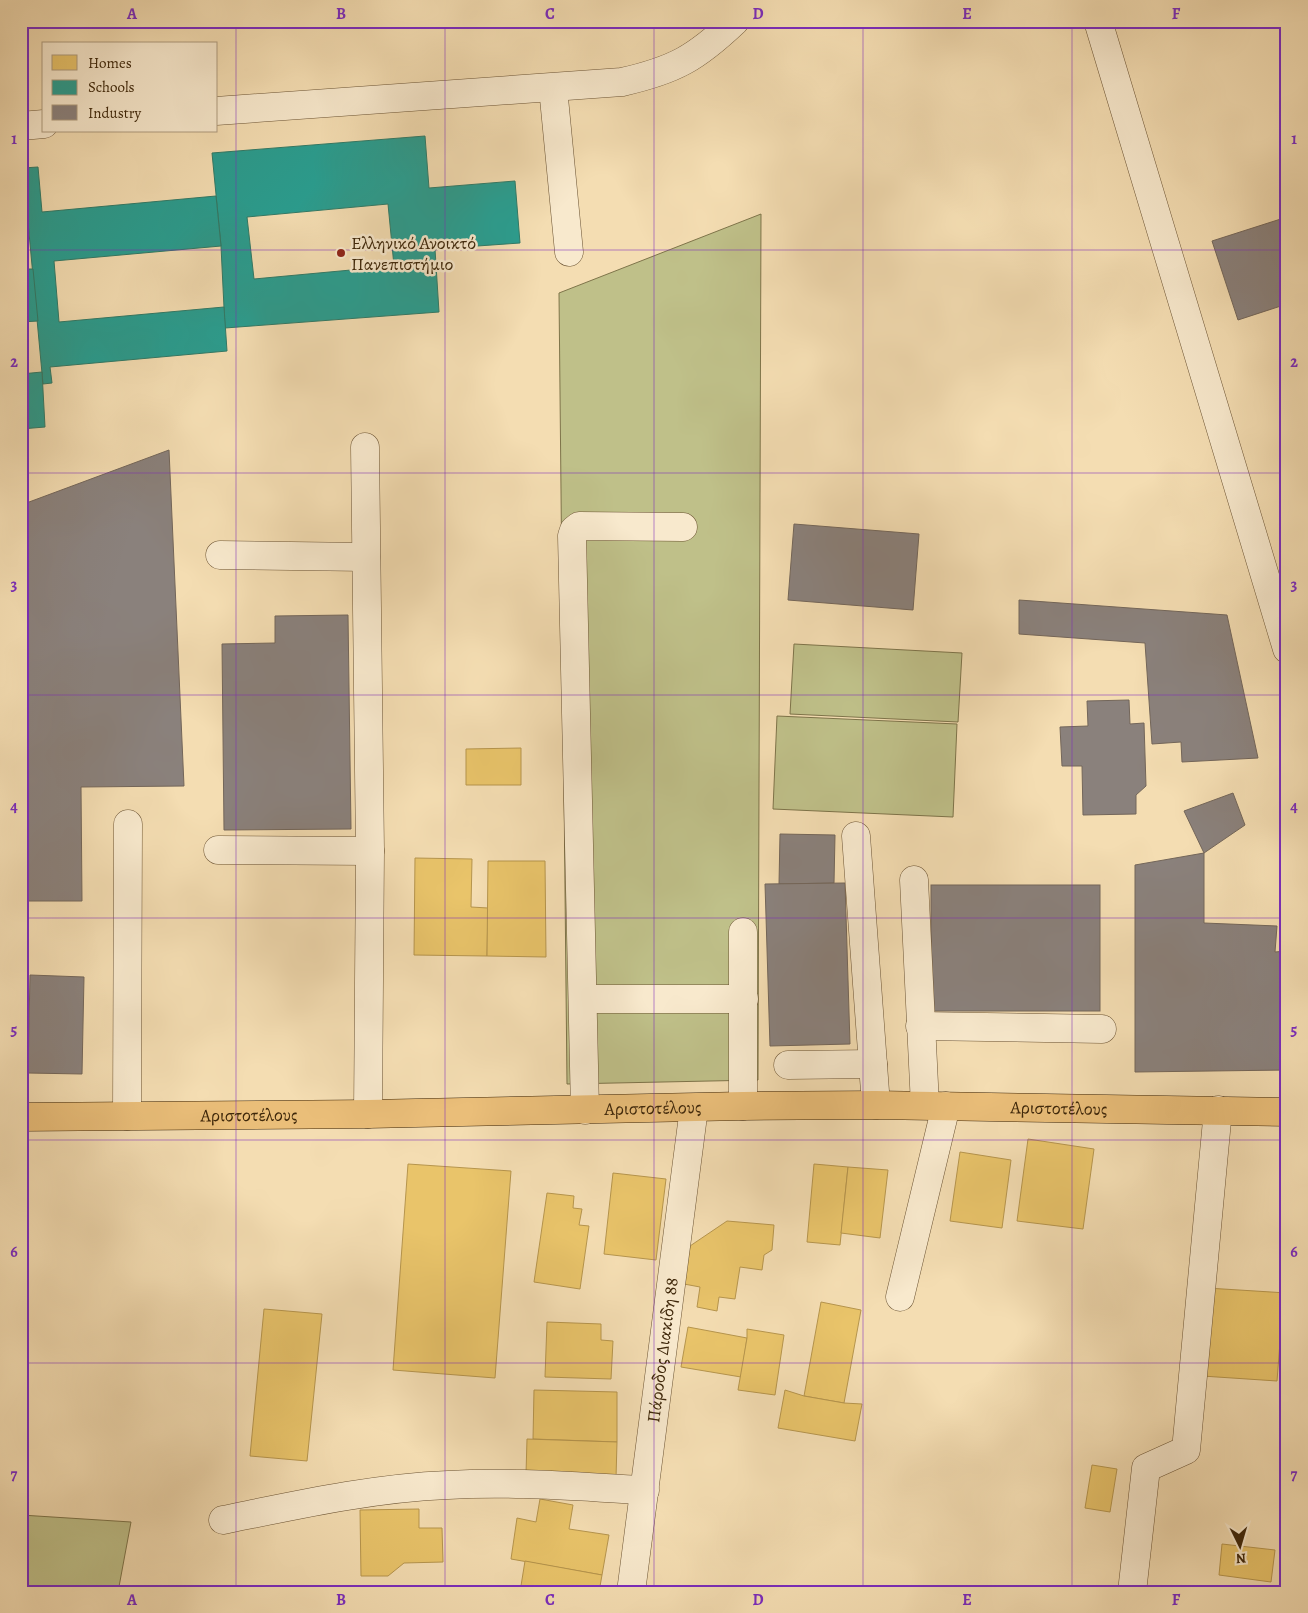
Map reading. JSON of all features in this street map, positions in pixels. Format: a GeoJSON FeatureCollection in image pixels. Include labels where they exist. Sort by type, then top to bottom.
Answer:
{"type":"FeatureCollection","features":[{"type":"Feature","properties":{"kind":"main road","name":"Αριστοτέλους"},"geometry":{"type":"LineString","coordinates":[[21,1117],[368,1114],[876,1105],[1287,1112]]}},
{"type":"Feature","properties":{"kind":"street"},"geometry":{"type":"LineString","coordinates":[[218,111],[622,82],[665,70],[691,58],[735,21]]}},
{"type":"Feature","properties":{"kind":"street"},"geometry":{"type":"LineString","coordinates":[[1098,21],[1287,649]]}},
{"type":"Feature","properties":{"kind":"street"},"geometry":{"type":"LineString","coordinates":[[553,88],[568,252]]}},
{"type":"Feature","properties":{"kind":"street"},"geometry":{"type":"LineString","coordinates":[[21,126],[42,124]]}},
{"type":"Feature","properties":{"kind":"street"},"geometry":{"type":"LineString","coordinates":[[364,447],[370,851],[368,1114]]}},
{"type":"Feature","properties":{"kind":"street"},"geometry":{"type":"LineString","coordinates":[[585,1110],[584,999],[572,536],[574,530],[580,526],[683,527]]}},
{"type":"Feature","properties":{"kind":"street"},"geometry":{"type":"LineString","coordinates":[[220,555],[366,556]]}},
{"type":"Feature","properties":{"kind":"street"},"geometry":{"type":"LineString","coordinates":[[127,1116],[128,824]]}},
{"type":"Feature","properties":{"kind":"street"},"geometry":{"type":"LineString","coordinates":[[856,836],[876,1105]]}},
{"type":"Feature","properties":{"kind":"street"},"geometry":{"type":"LineString","coordinates":[[218,850],[370,851]]}},
{"type":"Feature","properties":{"kind":"street"},"geometry":{"type":"LineString","coordinates":[[900,1297],[936,1106],[920,1026],[914,880]]}},
{"type":"Feature","properties":{"kind":"street"},"geometry":{"type":"LineString","coordinates":[[743,932],[743,1106]]}},
{"type":"Feature","properties":{"kind":"street"},"geometry":{"type":"LineString","coordinates":[[584,999],[744,999]]}},
{"type":"Feature","properties":{"kind":"street"},"geometry":{"type":"LineString","coordinates":[[920,1026],[1102,1029]]}},
{"type":"Feature","properties":{"kind":"street"},"geometry":{"type":"LineString","coordinates":[[788,1064],[873,1064]]}},
{"type":"Feature","properties":{"kind":"street","name":"Πάροδος Διακίδη 88"},"geometry":{"type":"LineString","coordinates":[[631,1592],[694,1108]]}},
{"type":"Feature","properties":{"kind":"street"},"geometry":{"type":"LineString","coordinates":[[1132,1592],[1146,1468],[1186,1450],[1218,1110]]}},
{"type":"Feature","properties":{"kind":"street"},"geometry":{"type":"LineString","coordinates":[[223,1520],[359,1495],[447,1485],[489,1484],[645,1490]]}},
{"type":"Feature","properties":{"kind":"green space"},"geometry":{"type":"Polygon","coordinates":[[[761,214],[758,1080],[567,1084],[559,293],[761,214]]]}},
{"type":"Feature","properties":{"kind":"green space"},"geometry":{"type":"Polygon","coordinates":[[[794,644],[962,653],[958,722],[790,714],[794,644]]]}},
{"type":"Feature","properties":{"kind":"green space"},"geometry":{"type":"Polygon","coordinates":[[[777,716],[957,724],[953,817],[773,809],[777,716]]]}},
{"type":"Feature","properties":{"kind":"green space"},"geometry":{"type":"Polygon","coordinates":[[[21,1515],[131,1522],[118,1592],[21,1592],[21,1515]]]}},
{"type":"Feature","properties":{"kind":"building: Homes"},"geometry":{"type":"Polygon","coordinates":[[[521,748],[521,785],[466,785],[466,749],[521,748]]]}},
{"type":"Feature","properties":{"kind":"building: Homes"},"geometry":{"type":"Polygon","coordinates":[[[415,858],[472,859],[471,907],[488,908],[487,956],[414,955],[415,858]]]}},
{"type":"Feature","properties":{"kind":"building: Homes"},"geometry":{"type":"Polygon","coordinates":[[[488,861],[545,861],[546,957],[487,956],[488,861]]]}},
{"type":"Feature","properties":{"kind":"building: Homes"},"geometry":{"type":"Polygon","coordinates":[[[1028,1139],[1094,1149],[1083,1229],[1017,1221],[1028,1139]]]}},
{"type":"Feature","properties":{"kind":"building: Homes"},"geometry":{"type":"Polygon","coordinates":[[[960,1152],[1011,1160],[1002,1228],[950,1221],[960,1152]]]}},
{"type":"Feature","properties":{"kind":"building: Homes"},"geometry":{"type":"Polygon","coordinates":[[[408,1164],[511,1171],[495,1378],[393,1370],[408,1164]]]}},
{"type":"Feature","properties":{"kind":"building: Homes"},"geometry":{"type":"Polygon","coordinates":[[[814,1164],[848,1167],[840,1245],[807,1242],[814,1164]]]}},
{"type":"Feature","properties":{"kind":"building: Homes"},"geometry":{"type":"Polygon","coordinates":[[[848,1167],[888,1170],[880,1238],[841,1233],[848,1167]]]}},
{"type":"Feature","properties":{"kind":"building: Homes"},"geometry":{"type":"Polygon","coordinates":[[[613,1173],[666,1179],[656,1260],[604,1254],[613,1173]]]}},
{"type":"Feature","properties":{"kind":"building: Homes"},"geometry":{"type":"Polygon","coordinates":[[[547,1193],[574,1196],[573,1208],[582,1209],[579,1225],[589,1226],[580,1289],[534,1282],[547,1193]]]}},
{"type":"Feature","properties":{"kind":"building: Homes"},"geometry":{"type":"Polygon","coordinates":[[[727,1221],[774,1225],[772,1250],[764,1255],[762,1270],[740,1267],[735,1299],[719,1297],[717,1311],[697,1307],[700,1287],[684,1284],[690,1246],[727,1221]]]}},
{"type":"Feature","properties":{"kind":"building: Homes"},"geometry":{"type":"Polygon","coordinates":[[[1207,1288],[1287,1293],[1287,1343],[1280,1342],[1277,1381],[1202,1376],[1207,1288]]]}},
{"type":"Feature","properties":{"kind":"building: Homes"},"geometry":{"type":"Polygon","coordinates":[[[821,1302],[861,1310],[844,1403],[804,1396],[821,1302]]]}},
{"type":"Feature","properties":{"kind":"building: Homes"},"geometry":{"type":"Polygon","coordinates":[[[264,1309],[322,1314],[307,1461],[250,1456],[264,1309]]]}},
{"type":"Feature","properties":{"kind":"building: Homes"},"geometry":{"type":"Polygon","coordinates":[[[547,1322],[601,1324],[601,1340],[613,1341],[611,1379],[545,1377],[547,1322]]]}},
{"type":"Feature","properties":{"kind":"building: Homes"},"geometry":{"type":"Polygon","coordinates":[[[688,1327],[747,1338],[741,1377],[681,1367],[688,1327]]]}},
{"type":"Feature","properties":{"kind":"building: Homes"},"geometry":{"type":"Polygon","coordinates":[[[747,1329],[784,1335],[775,1395],[738,1390],[747,1329]]]}},
{"type":"Feature","properties":{"kind":"building: Homes"},"geometry":{"type":"Polygon","coordinates":[[[534,1390],[617,1392],[617,1442],[533,1439],[534,1390]]]}},
{"type":"Feature","properties":{"kind":"building: Homes"},"geometry":{"type":"Polygon","coordinates":[[[785,1390],[804,1396],[862,1404],[855,1441],[778,1428],[785,1390]]]}},
{"type":"Feature","properties":{"kind":"building: Homes"},"geometry":{"type":"Polygon","coordinates":[[[527,1439],[617,1442],[616,1478],[526,1474],[527,1439]]]}},
{"type":"Feature","properties":{"kind":"building: Homes"},"geometry":{"type":"Polygon","coordinates":[[[1092,1465],[1117,1469],[1110,1512],[1085,1508],[1092,1465]]]}},
{"type":"Feature","properties":{"kind":"building: Homes"},"geometry":{"type":"Polygon","coordinates":[[[540,1499],[573,1505],[569,1529],[609,1535],[602,1575],[511,1559],[517,1518],[536,1522],[540,1499]]]}},
{"type":"Feature","properties":{"kind":"building: Homes"},"geometry":{"type":"Polygon","coordinates":[[[419,1509],[419,1528],[442,1528],[443,1562],[404,1563],[388,1576],[361,1576],[360,1510],[419,1509]]]}},
{"type":"Feature","properties":{"kind":"building: Homes"},"geometry":{"type":"Polygon","coordinates":[[[1222,1544],[1275,1550],[1271,1582],[1219,1575],[1222,1544]]]}},
{"type":"Feature","properties":{"kind":"building: Homes"},"geometry":{"type":"Polygon","coordinates":[[[525,1561],[602,1575],[599,1592],[520,1592],[525,1561]]]}},
{"type":"Feature","properties":{"kind":"building: Schools","name":"Ελληνικό Ανοικτό Πανεπιστήμιο"},"geometry":{"type":"Polygon","coordinates":[[[425,136],[429,188],[515,181],[520,243],[435,249],[439,312],[225,328],[221,246],[212,153],[425,136]],[[388,204],[247,217],[254,279],[394,266],[388,204]]]}},
{"type":"Feature","properties":{"kind":"building: Schools"},"geometry":{"type":"Polygon","coordinates":[[[38,167],[42,212],[216,196],[221,246],[54,261],[59,322],[224,307],[227,351],[50,367],[52,383],[43,384],[23,168],[38,167]]]}},
{"type":"Feature","properties":{"kind":"building: Schools"},"geometry":{"type":"Polygon","coordinates":[[[21,168],[23,168],[28,218],[21,218],[21,168]]]}},
{"type":"Feature","properties":{"kind":"building: Schools"},"geometry":{"type":"Polygon","coordinates":[[[21,269],[33,269],[38,321],[21,322],[21,269]]]}},
{"type":"Feature","properties":{"kind":"building: Schools"},"geometry":{"type":"Polygon","coordinates":[[[42,372],[45,427],[21,429],[21,374],[42,372]]]}},
{"type":"Feature","properties":{"kind":"building: Industry"},"geometry":{"type":"Polygon","coordinates":[[[1287,217],[1287,304],[1238,320],[1212,241],[1287,217]]]}},
{"type":"Feature","properties":{"kind":"building: Industry"},"geometry":{"type":"Polygon","coordinates":[[[169,450],[184,786],[81,787],[82,901],[21,901],[21,505],[169,450]]]}},
{"type":"Feature","properties":{"kind":"building: Industry"},"geometry":{"type":"Polygon","coordinates":[[[794,524],[919,534],[913,610],[788,600],[794,524]]]}},
{"type":"Feature","properties":{"kind":"building: Industry"},"geometry":{"type":"Polygon","coordinates":[[[1019,600],[1227,615],[1258,758],[1182,762],[1181,742],[1152,744],[1145,643],[1019,634],[1019,600]]]}},
{"type":"Feature","properties":{"kind":"building: Industry"},"geometry":{"type":"Polygon","coordinates":[[[348,615],[351,829],[224,830],[222,644],[275,643],[275,616],[348,615]]]}},
{"type":"Feature","properties":{"kind":"building: Industry"},"geometry":{"type":"Polygon","coordinates":[[[1129,700],[1130,724],[1144,723],[1146,786],[1136,795],[1136,814],[1083,815],[1082,766],[1062,766],[1060,727],[1088,726],[1087,701],[1129,700]]]}},
{"type":"Feature","properties":{"kind":"building: Industry"},"geometry":{"type":"Polygon","coordinates":[[[1233,793],[1245,825],[1204,853],[1184,811],[1233,793]]]}},
{"type":"Feature","properties":{"kind":"building: Industry"},"geometry":{"type":"Polygon","coordinates":[[[780,834],[835,835],[834,883],[779,884],[780,834]]]}},
{"type":"Feature","properties":{"kind":"building: Industry"},"geometry":{"type":"Polygon","coordinates":[[[1204,853],[1204,923],[1277,926],[1275,952],[1287,951],[1287,1070],[1135,1072],[1135,865],[1204,853]]]}},
{"type":"Feature","properties":{"kind":"building: Industry"},"geometry":{"type":"Polygon","coordinates":[[[845,883],[850,1044],[770,1046],[765,884],[845,883]]]}},
{"type":"Feature","properties":{"kind":"building: Industry"},"geometry":{"type":"Polygon","coordinates":[[[931,885],[1100,885],[1100,1011],[931,1011],[931,885]]]}},
{"type":"Feature","properties":{"kind":"building: Industry"},"geometry":{"type":"Polygon","coordinates":[[[30,975],[84,977],[82,1074],[28,1073],[30,975]]]}},
{"type":"Feature","properties":{"kind":"place","name":"Ελληνικό Ανοικτό Πανεπιστήμιο"},"geometry":{"type":"Point","coordinates":[341,253]}}]}
